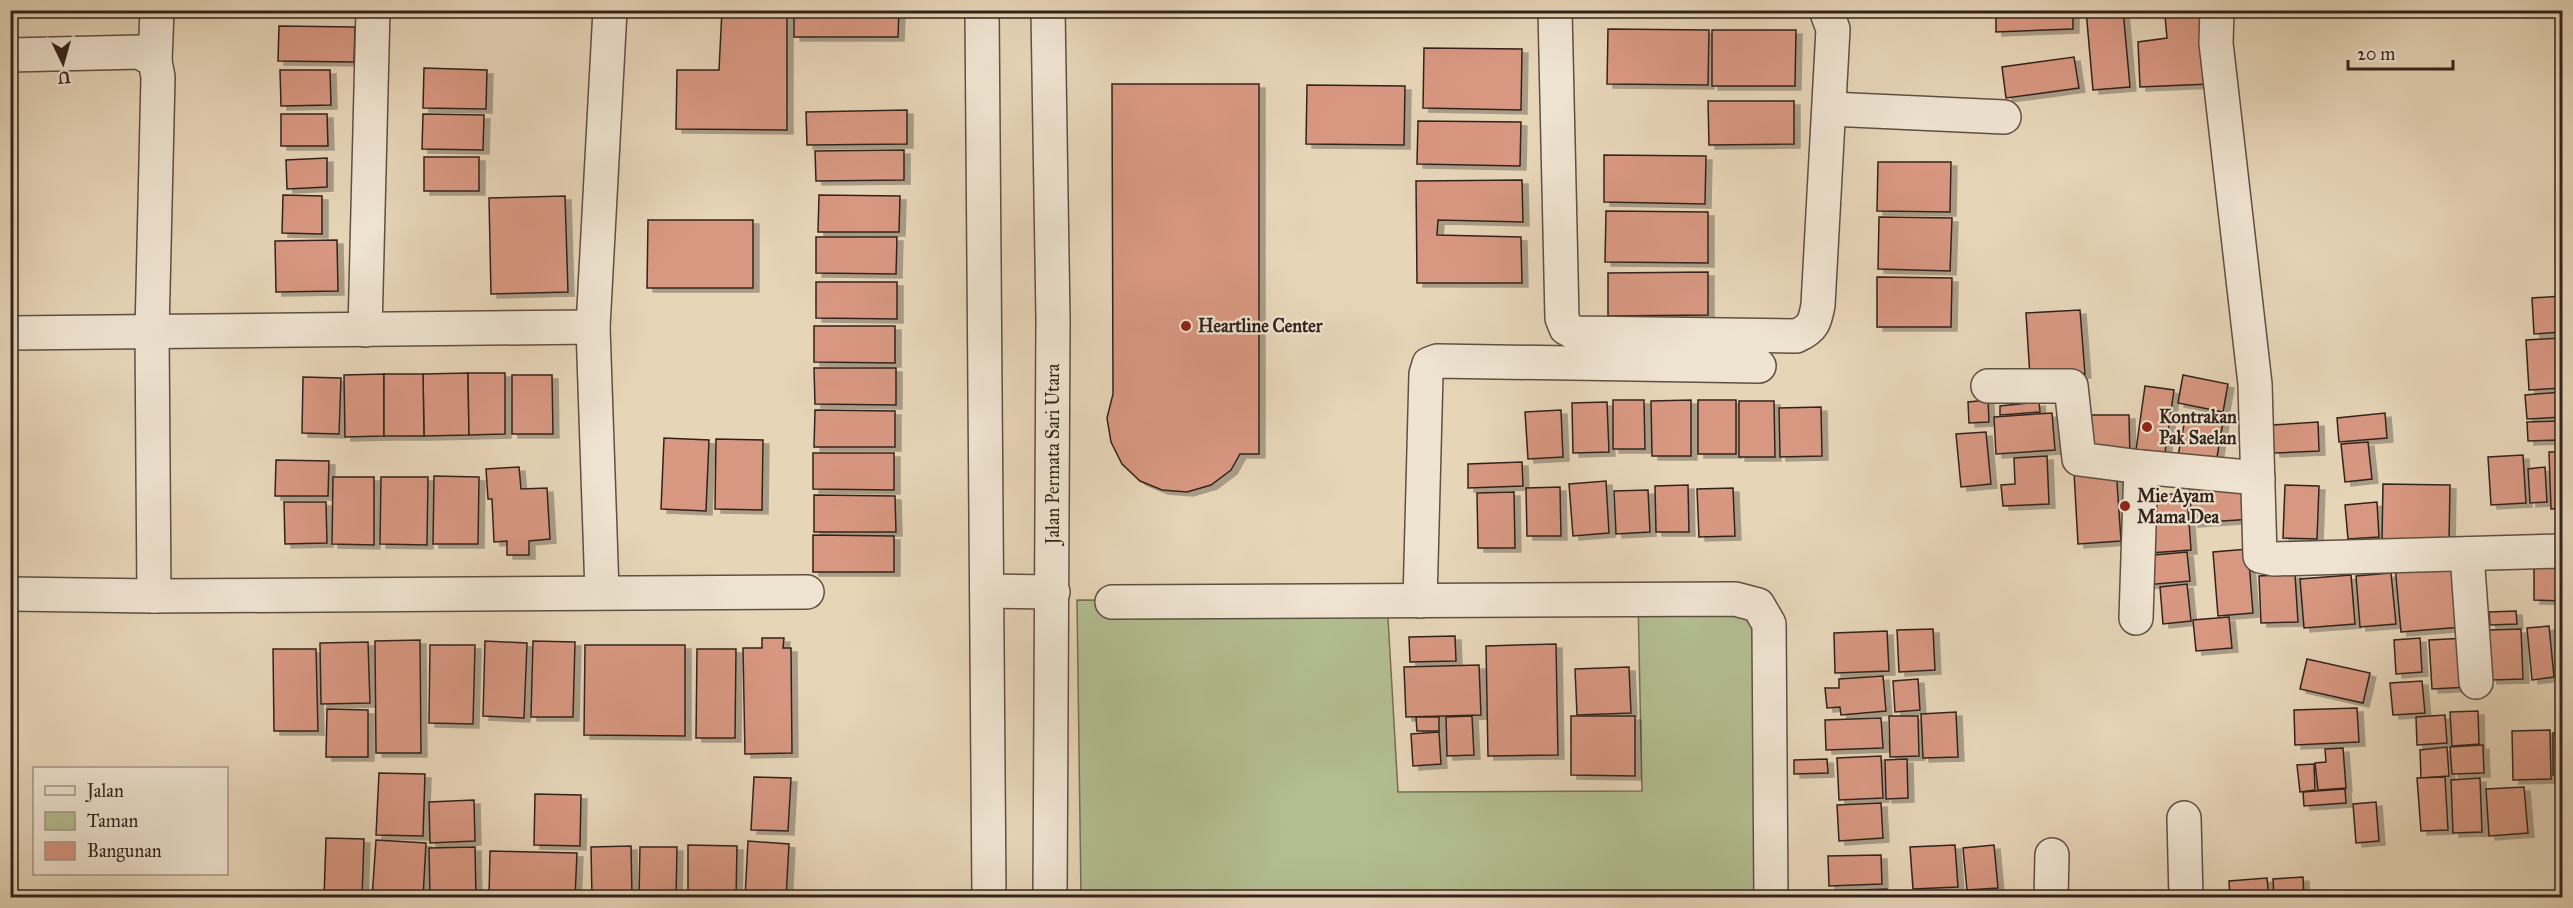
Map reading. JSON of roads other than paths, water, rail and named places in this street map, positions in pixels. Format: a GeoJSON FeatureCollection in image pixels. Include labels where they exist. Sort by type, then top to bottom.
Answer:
{"type":"FeatureCollection","features":[{"type":"Feature","properties":{"kind":"street"},"geometry":{"type":"LineString","coordinates":[[154,596],[152,332],[158,77],[155,61],[157,10]]}},
{"type":"Feature","properties":{"kind":"street"},"geometry":{"type":"LineString","coordinates":[[365,330],[373,10]]}},
{"type":"Feature","properties":{"kind":"street"},"geometry":{"type":"LineString","coordinates":[[602,592],[592,327],[610,10]]}},
{"type":"Feature","properties":{"kind":"street"},"geometry":{"type":"LineString","coordinates":[[981,10],[989,897]]}},
{"type":"Feature","properties":{"kind":"street","name":"Jalan Permata Sari Utara"},"geometry":{"type":"LineString","coordinates":[[1048,10],[1053,592],[1050,897]]}},
{"type":"Feature","properties":{"kind":"street"},"geometry":{"type":"LineString","coordinates":[[1555,10],[1562,318],[1566,328],[1575,333],[1796,336],[1808,331],[1815,323],[1818,305],[1833,29],[1826,10]]}},
{"type":"Feature","properties":{"kind":"street"},"geometry":{"type":"LineString","coordinates":[[2217,10],[2216,43],[2255,384],[2260,556],[2274,559],[2562,551]]}},
{"type":"Feature","properties":{"kind":"street"},"geometry":{"type":"LineString","coordinates":[[10,55],[140,52],[155,61]]}},
{"type":"Feature","properties":{"kind":"street"},"geometry":{"type":"LineString","coordinates":[[1830,109],[2004,117]]}},
{"type":"Feature","properties":{"kind":"street"},"geometry":{"type":"LineString","coordinates":[[10,333],[592,327]]}},
{"type":"Feature","properties":{"kind":"street"},"geometry":{"type":"LineString","coordinates":[[1420,601],[1425,374],[1429,364],[1437,361],[1758,366]]}},
{"type":"Feature","properties":{"kind":"street"},"geometry":{"type":"LineString","coordinates":[[1988,386],[2071,386],[2079,459],[2258,478]]}},
{"type":"Feature","properties":{"kind":"street"},"geometry":{"type":"LineString","coordinates":[[2136,618],[2141,467]]}},
{"type":"Feature","properties":{"kind":"street"},"geometry":{"type":"LineString","coordinates":[[2467,554],[2476,682]]}},
{"type":"Feature","properties":{"kind":"street"},"geometry":{"type":"LineString","coordinates":[[987,591],[1053,592]]}},
{"type":"Feature","properties":{"kind":"street"},"geometry":{"type":"LineString","coordinates":[[10,594],[154,596],[807,592]]}},
{"type":"Feature","properties":{"kind":"street"},"geometry":{"type":"LineString","coordinates":[[1112,602],[1735,599],[1758,605],[1769,624],[1771,897]]}},
{"type":"Feature","properties":{"kind":"street"},"geometry":{"type":"LineString","coordinates":[[2184,818],[2186,897]]}},
{"type":"Feature","properties":{"kind":"street"},"geometry":{"type":"LineString","coordinates":[[2050,897],[2052,855]]}},
{"type":"Feature","properties":{"kind":"place","name":"Heartline Center"},"geometry":{"type":"Point","coordinates":[1186,326]}},
{"type":"Feature","properties":{"kind":"place","name":"Kontrakan Pak Saelan"},"geometry":{"type":"Point","coordinates":[2147,427]}},
{"type":"Feature","properties":{"kind":"place","name":"Mie Ayam Mama Dea"},"geometry":{"type":"Point","coordinates":[2125,506]}}]}
